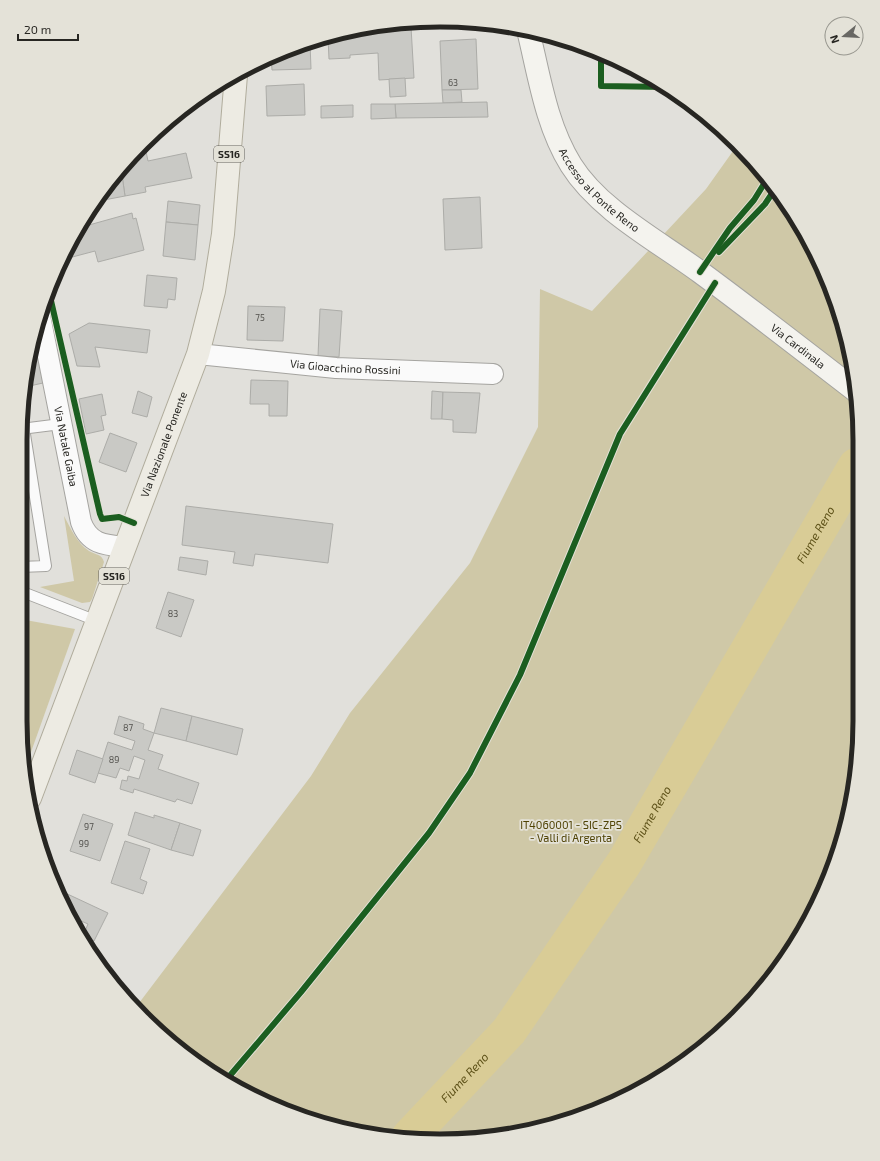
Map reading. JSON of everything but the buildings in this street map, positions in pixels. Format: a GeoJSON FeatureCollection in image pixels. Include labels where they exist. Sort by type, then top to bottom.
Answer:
{"type":"FeatureCollection","features":[{"type":"Feature","properties":{"kind":"main road","name":"Accesso al Ponte Reno"},"geometry":{"type":"LineString","coordinates":[[530,37],[551,121],[571,165],[585,184],[606,204],[628,221],[739,302]]}},
{"type":"Feature","properties":{"kind":"main road","name":"Via Nazionale Ponente"},"geometry":{"type":"LineString","coordinates":[[33,790],[198,354],[214,292],[223,234],[235,81]]}},
{"type":"Feature","properties":{"kind":"main road","name":"Via Cardinala"},"geometry":{"type":"LineString","coordinates":[[739,302],[849,386]]}},
{"type":"Feature","properties":{"kind":"street","name":"Via Natale Gaiba"},"geometry":{"type":"LineString","coordinates":[[42,328],[78,511],[84,529],[96,542],[102,545],[125,547]]}},
{"type":"Feature","properties":{"kind":"street","name":"Via Gioacchino Rossini"},"geometry":{"type":"LineString","coordinates":[[198,354],[336,368],[493,374]]}},
{"type":"Feature","properties":{"kind":"lane"},"geometry":{"type":"LineString","coordinates":[[27,428],[61,424]]}},
{"type":"Feature","properties":{"kind":"lane"},"geometry":{"type":"LineString","coordinates":[[27,453],[46,566],[27,567]]}},
{"type":"Feature","properties":{"kind":"lane"},"geometry":{"type":"LineString","coordinates":[[27,594],[97,621]]}},
{"type":"Feature","properties":{"kind":"green space","name":"IT4060001 - SIC-ZPS - Valli di Argenta"},"geometry":{"type":"Polygon","coordinates":[[[734,150],[768,189],[798,234],[822,282],[839,333],[849,386],[853,440],[852,748],[845,802],[839,828],[822,879],[798,928],[768,972],[751,993],[712,1032],[691,1049],[646,1079],[623,1091],[598,1103],[547,1120],[521,1126],[467,1133],[413,1133],[386,1130],[359,1126],[307,1112],[282,1103],[233,1079],[189,1049],[168,1032],[139,1003],[311,776],[350,713],[470,563],[538,427],[540,289],[592,311],[706,189],[734,150]]]}},
{"type":"Feature","properties":{"kind":"green space"},"geometry":{"type":"Polygon","coordinates":[[[64,516],[81,544],[89,551],[100,556],[104,562],[90,602],[82,603],[40,587],[74,581],[64,516]]]}},
{"type":"Feature","properties":{"kind":"green space"},"geometry":{"type":"Polygon","coordinates":[[[27,620],[75,629],[29,757],[27,721],[27,620]]]}},
{"type":"Feature","properties":{"kind":"waterway","name":"Fiume Reno"},"geometry":{"type":"LineString","coordinates":[[413,1133],[509,1031],[624,863],[853,471]]}},
{"type":"Feature","properties":{"kind":"cycle path"},"geometry":{"type":"LineString","coordinates":[[601,59],[601,86],[653,87]]}},
{"type":"Feature","properties":{"kind":"cycle path"},"geometry":{"type":"LineString","coordinates":[[700,272],[730,228],[754,200],[764,184]]}},
{"type":"Feature","properties":{"kind":"cycle path"},"geometry":{"type":"LineString","coordinates":[[719,252],[765,204],[772,194]]}},
{"type":"Feature","properties":{"kind":"cycle path"},"geometry":{"type":"LineString","coordinates":[[229,1076],[301,992],[429,833],[470,773],[520,675],[620,434],[715,283]]}},
{"type":"Feature","properties":{"kind":"cycle path"},"geometry":{"type":"LineString","coordinates":[[51,301],[100,514],[102,519],[119,517],[134,523]]}}]}
